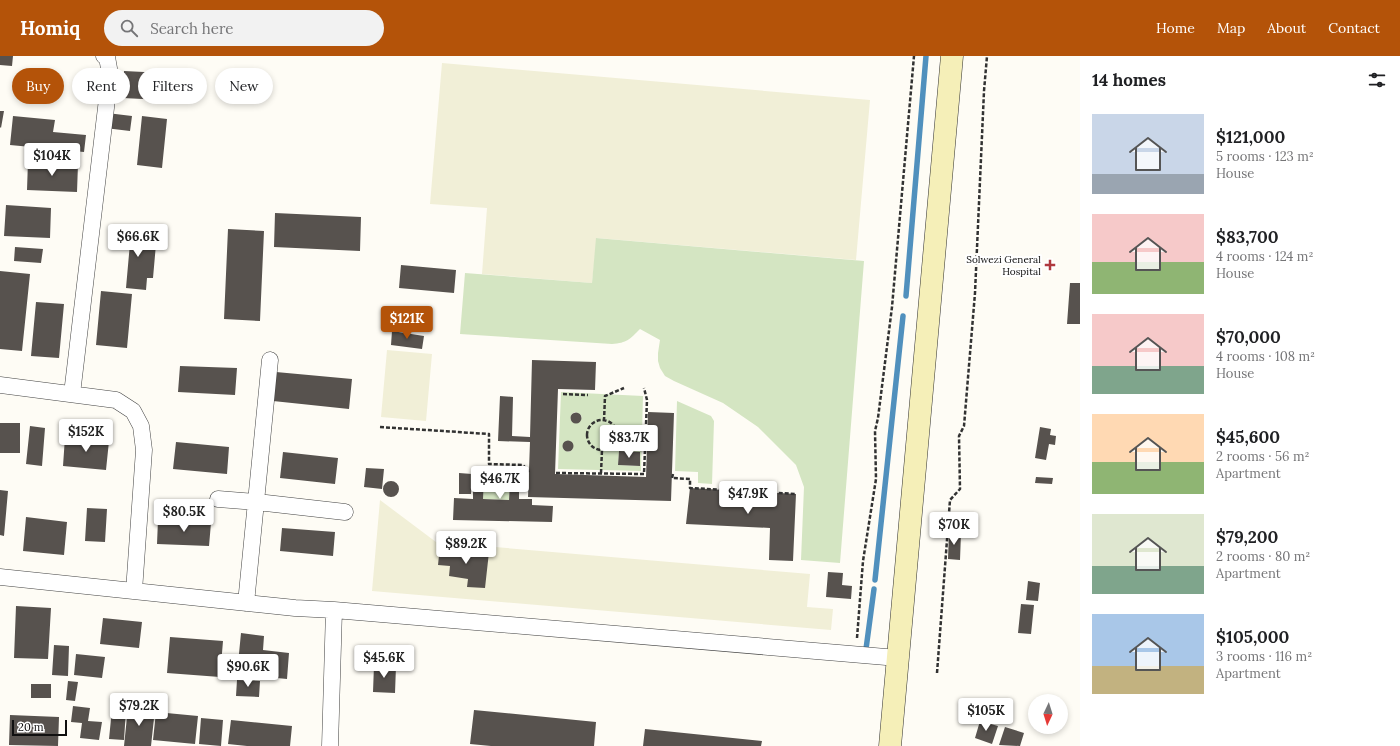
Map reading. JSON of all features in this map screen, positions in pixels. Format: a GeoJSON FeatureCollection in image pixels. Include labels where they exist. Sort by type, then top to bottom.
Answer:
{"type":"FeatureCollection","features":[{"type":"Feature","properties":{"kind":"main road"},"geometry":{"type":"LineString","coordinates":[[892,745],[898,658],[952,56]]}},
{"type":"Feature","properties":{"kind":"street"},"geometry":{"type":"LineString","coordinates":[[72,394],[110,74],[107,57],[104,56]]}},
{"type":"Feature","properties":{"kind":"street"},"geometry":{"type":"LineString","coordinates":[[246,603],[270,360]]}},
{"type":"Feature","properties":{"kind":"street"},"geometry":{"type":"LineString","coordinates":[[0,385],[116,400],[133,411],[142,426],[144,450],[134,591]]}},
{"type":"Feature","properties":{"kind":"street"},"geometry":{"type":"LineString","coordinates":[[218,499],[345,512]]}},
{"type":"Feature","properties":{"kind":"street"},"geometry":{"type":"LineString","coordinates":[[0,577],[294,608],[334,610],[898,658]]}},
{"type":"Feature","properties":{"kind":"street"},"geometry":{"type":"LineString","coordinates":[[330,746],[334,610]]}},
{"type":"Feature","properties":{"kind":"path"},"geometry":{"type":"LineString","coordinates":[[855,654],[863,561],[876,479],[875,431],[878,418],[892,307],[914,56]]}},
{"type":"Feature","properties":{"kind":"path"},"geometry":{"type":"LineString","coordinates":[[937,673],[950,500],[960,489],[959,436],[964,426],[975,301],[984,91],[988,56]]}},
{"type":"Feature","properties":{"kind":"path"},"geometry":{"type":"LineString","coordinates":[[604,421],[606,396],[624,388]]}},
{"type":"Feature","properties":{"kind":"path"},"geometry":{"type":"LineString","coordinates":[[556,472],[644,474],[647,400],[644,388]]}},
{"type":"Feature","properties":{"kind":"path"},"geometry":{"type":"LineString","coordinates":[[563,394],[588,395]]}},
{"type":"Feature","properties":{"kind":"path"},"geometry":{"type":"LineString","coordinates":[[599,421],[604,421],[613,425],[617,434],[611,447],[602,450],[597,449],[590,443],[588,434],[591,426],[599,421]]}},
{"type":"Feature","properties":{"kind":"path"},"geometry":{"type":"LineString","coordinates":[[380,427],[489,434],[489,464],[523,465],[528,472]]}},
{"type":"Feature","properties":{"kind":"path"},"geometry":{"type":"LineString","coordinates":[[617,434],[639,433]]}},
{"type":"Feature","properties":{"kind":"path"},"geometry":{"type":"LineString","coordinates":[[601,473],[602,450]]}},
{"type":"Feature","properties":{"kind":"path"},"geometry":{"type":"LineString","coordinates":[[673,474],[672,478],[690,479],[690,488],[796,494]]}},
{"type":"Feature","properties":{"kind":"shaded area"},"geometry":{"type":"Polygon","coordinates":[[[442,63],[870,100],[856,260],[597,238],[592,283],[482,274],[487,208],[430,204],[442,63]]]}},
{"type":"Feature","properties":{"kind":"shaded area"},"geometry":{"type":"Polygon","coordinates":[[[387,350],[432,354],[426,421],[381,417],[387,350]]]}},
{"type":"Feature","properties":{"kind":"shaded area"},"geometry":{"type":"Polygon","coordinates":[[[380,500],[436,542],[810,574],[807,607],[833,609],[831,630],[372,591],[380,500]]]}},
{"type":"Feature","properties":{"kind":"green space"},"geometry":{"type":"Polygon","coordinates":[[[596,238],[864,261],[840,563],[801,560],[804,487],[796,465],[758,427],[723,403],[665,376],[658,361],[660,340],[640,329],[628,340],[621,343],[612,344],[460,334],[465,273],[592,283],[596,238]]]}},
{"type":"Feature","properties":{"kind":"green space"},"geometry":{"type":"Polygon","coordinates":[[[561,392],[643,396],[641,471],[558,469],[561,392]],[[575,412],[572,414],[570,419],[574,423],[577,423],[582,417],[580,414],[575,412]],[[570,441],[564,443],[564,450],[569,452],[572,450],[573,446],[570,441]],[[619,452],[618,465],[640,466],[640,452],[619,452]]]}},
{"type":"Feature","properties":{"kind":"green space"},"geometry":{"type":"Polygon","coordinates":[[[677,401],[711,416],[714,421],[712,484],[698,483],[698,472],[675,471],[677,401]]]}},
{"type":"Feature","properties":{"kind":"green space"},"geometry":{"type":"Polygon","coordinates":[[[484,479],[510,479],[509,500],[483,499],[484,479]]]}},
{"type":"Feature","properties":{"kind":"building"},"geometry":{"type":"Polygon","coordinates":[[[0,56],[13,56],[12,66],[0,65],[0,56]]]}},
{"type":"Feature","properties":{"kind":"building"},"geometry":{"type":"Polygon","coordinates":[[[130,71],[138,72],[138,99],[130,98],[130,71]]]}},
{"type":"Feature","properties":{"kind":"building"},"geometry":{"type":"Polygon","coordinates":[[[0,111],[4,111],[1,128],[0,127],[0,111]]]}},
{"type":"Feature","properties":{"kind":"building"},"geometry":{"type":"Polygon","coordinates":[[[107,113],[132,116],[130,131],[105,128],[107,113]]]}},
{"type":"Feature","properties":{"kind":"building"},"geometry":{"type":"Polygon","coordinates":[[[13,116],[55,120],[53,132],[86,135],[84,152],[10,145],[13,116]]]}},
{"type":"Feature","properties":{"kind":"building"},"geometry":{"type":"Polygon","coordinates":[[[142,116],[167,119],[162,168],[137,165],[142,116]]]}},
{"type":"Feature","properties":{"kind":"building"},"geometry":{"type":"Polygon","coordinates":[[[28,161],[78,164],[77,192],[27,190],[28,161]]]}},
{"type":"Feature","properties":{"kind":"building"},"geometry":{"type":"Polygon","coordinates":[[[6,205],[51,208],[50,238],[4,236],[6,205]]]}},
{"type":"Feature","properties":{"kind":"building"},"geometry":{"type":"Polygon","coordinates":[[[275,213],[361,217],[360,251],[274,247],[275,213]]]}},
{"type":"Feature","properties":{"kind":"building"},"geometry":{"type":"Polygon","coordinates":[[[123,224],[140,225],[139,242],[156,244],[153,278],[147,278],[146,290],[126,288],[130,243],[121,242],[123,224]]]}},
{"type":"Feature","properties":{"kind":"building"},"geometry":{"type":"Polygon","coordinates":[[[228,229],[264,231],[260,321],[224,319],[228,229]]]}},
{"type":"Feature","properties":{"kind":"building"},"geometry":{"type":"Polygon","coordinates":[[[15,247],[43,249],[41,263],[14,261],[15,247]]]}},
{"type":"Feature","properties":{"kind":"building"},"geometry":{"type":"Polygon","coordinates":[[[401,265],[456,270],[454,293],[399,288],[401,265]]]}},
{"type":"Feature","properties":{"kind":"building"},"geometry":{"type":"Polygon","coordinates":[[[0,271],[30,274],[22,351],[0,349],[0,271]]]}},
{"type":"Feature","properties":{"kind":"building"},"geometry":{"type":"Polygon","coordinates":[[[1070,283],[1080,283],[1080,324],[1067,324],[1070,283]]]}},
{"type":"Feature","properties":{"kind":"building"},"geometry":{"type":"Polygon","coordinates":[[[101,291],[132,294],[127,348],[96,345],[101,291]]]}},
{"type":"Feature","properties":{"kind":"building"},"geometry":{"type":"Polygon","coordinates":[[[36,302],[64,304],[59,358],[31,356],[36,302]]]}},
{"type":"Feature","properties":{"kind":"building"},"geometry":{"type":"Polygon","coordinates":[[[392,331],[424,336],[422,349],[391,345],[392,331]]]}},
{"type":"Feature","properties":{"kind":"building"},"geometry":{"type":"Polygon","coordinates":[[[532,360],[596,362],[595,390],[558,389],[555,474],[646,477],[648,412],[674,413],[671,501],[528,497],[530,442],[498,441],[500,396],[513,397],[512,436],[530,437],[532,360]]]}},
{"type":"Feature","properties":{"kind":"building"},"geometry":{"type":"Polygon","coordinates":[[[180,366],[237,368],[235,395],[178,392],[180,366]]]}},
{"type":"Feature","properties":{"kind":"building"},"geometry":{"type":"Polygon","coordinates":[[[276,372],[352,379],[349,409],[273,401],[276,372]]]}},
{"type":"Feature","properties":{"kind":"building"},"geometry":{"type":"Polygon","coordinates":[[[576,412],[580,414],[582,418],[580,422],[576,424],[572,422],[570,418],[572,414],[576,412]]]}},
{"type":"Feature","properties":{"kind":"building"},"geometry":{"type":"Polygon","coordinates":[[[0,423],[20,423],[20,453],[0,453],[0,423]]]}},
{"type":"Feature","properties":{"kind":"building"},"geometry":{"type":"Polygon","coordinates":[[[30,426],[45,428],[42,466],[26,464],[30,426]]]}},
{"type":"Feature","properties":{"kind":"building"},"geometry":{"type":"Polygon","coordinates":[[[1040,427],[1051,429],[1050,435],[1056,436],[1055,445],[1049,444],[1046,460],[1035,458],[1040,427]]]}},
{"type":"Feature","properties":{"kind":"building"},"geometry":{"type":"Polygon","coordinates":[[[65,437],[109,441],[106,470],[63,466],[65,437]]]}},
{"type":"Feature","properties":{"kind":"building"},"geometry":{"type":"Polygon","coordinates":[[[566,441],[570,441],[572,442],[572,450],[566,451],[563,448],[563,444],[566,441]]]}},
{"type":"Feature","properties":{"kind":"building"},"geometry":{"type":"Polygon","coordinates":[[[176,442],[229,447],[227,474],[173,469],[176,442]]]}},
{"type":"Feature","properties":{"kind":"building"},"geometry":{"type":"Polygon","coordinates":[[[619,451],[640,452],[640,466],[618,465],[619,451]]]}},
{"type":"Feature","properties":{"kind":"building"},"geometry":{"type":"Polygon","coordinates":[[[283,452],[338,458],[335,484],[280,478],[283,452]]]}},
{"type":"Feature","properties":{"kind":"building"},"geometry":{"type":"Polygon","coordinates":[[[366,468],[384,469],[382,489],[364,487],[366,468]]]}},
{"type":"Feature","properties":{"kind":"building"},"geometry":{"type":"Polygon","coordinates":[[[476,471],[528,472],[528,480],[519,480],[519,499],[532,499],[532,505],[553,506],[552,522],[453,520],[454,498],[473,499],[473,474],[476,474],[476,471]],[[484,479],[483,499],[509,500],[510,479],[484,479]]]}},
{"type":"Feature","properties":{"kind":"building"},"geometry":{"type":"Polygon","coordinates":[[[459,473],[472,474],[471,494],[459,494],[459,473]]]}},
{"type":"Feature","properties":{"kind":"building"},"geometry":{"type":"Polygon","coordinates":[[[1036,477],[1053,478],[1052,484],[1035,483],[1036,477]]]}},
{"type":"Feature","properties":{"kind":"building"},"geometry":{"type":"Polygon","coordinates":[[[388,481],[394,481],[399,486],[397,495],[394,497],[388,497],[383,492],[383,486],[388,481]]]}},
{"type":"Feature","properties":{"kind":"building"},"geometry":{"type":"Polygon","coordinates":[[[690,488],[796,494],[793,561],[769,560],[770,528],[686,524],[690,488]]]}},
{"type":"Feature","properties":{"kind":"building"},"geometry":{"type":"Polygon","coordinates":[[[0,490],[8,491],[4,536],[0,535],[0,490]]]}},
{"type":"Feature","properties":{"kind":"building"},"geometry":{"type":"Polygon","coordinates":[[[87,508],[107,509],[105,542],[85,541],[87,508]]]}},
{"type":"Feature","properties":{"kind":"building"},"geometry":{"type":"Polygon","coordinates":[[[26,517],[67,522],[64,555],[23,551],[26,517]]]}},
{"type":"Feature","properties":{"kind":"building"},"geometry":{"type":"Polygon","coordinates":[[[158,520],[211,523],[209,546],[157,544],[158,520]]]}},
{"type":"Feature","properties":{"kind":"building"},"geometry":{"type":"Polygon","coordinates":[[[282,528],[335,532],[333,556],[280,551],[282,528]]]}},
{"type":"Feature","properties":{"kind":"building"},"geometry":{"type":"Polygon","coordinates":[[[949,532],[961,533],[960,560],[948,559],[949,532]]]}},
{"type":"Feature","properties":{"kind":"building"},"geometry":{"type":"Polygon","coordinates":[[[440,546],[489,552],[485,588],[467,587],[468,579],[449,576],[450,566],[438,565],[440,546]]]}},
{"type":"Feature","properties":{"kind":"building"},"geometry":{"type":"Polygon","coordinates":[[[828,572],[843,573],[842,585],[852,586],[851,599],[826,597],[828,572]]]}},
{"type":"Feature","properties":{"kind":"building"},"geometry":{"type":"Polygon","coordinates":[[[1028,581],[1040,583],[1038,601],[1026,600],[1028,581]]]}},
{"type":"Feature","properties":{"kind":"building"},"geometry":{"type":"Polygon","coordinates":[[[1021,604],[1034,605],[1031,634],[1018,633],[1021,604]]]}},
{"type":"Feature","properties":{"kind":"building"},"geometry":{"type":"Polygon","coordinates":[[[16,606],[51,608],[48,659],[14,658],[16,606]]]}},
{"type":"Feature","properties":{"kind":"building"},"geometry":{"type":"Polygon","coordinates":[[[103,618],[142,622],[139,648],[100,644],[103,618]]]}},
{"type":"Feature","properties":{"kind":"building"},"geometry":{"type":"Polygon","coordinates":[[[241,633],[264,636],[263,650],[289,653],[287,679],[237,674],[241,633]]]}},
{"type":"Feature","properties":{"kind":"building"},"geometry":{"type":"Polygon","coordinates":[[[170,637],[223,641],[220,677],[167,673],[170,637]]]}},
{"type":"Feature","properties":{"kind":"building"},"geometry":{"type":"Polygon","coordinates":[[[54,645],[69,646],[68,676],[52,675],[54,645]]]}},
{"type":"Feature","properties":{"kind":"building"},"geometry":{"type":"Polygon","coordinates":[[[76,654],[105,657],[102,678],[74,675],[76,654]]]}},
{"type":"Feature","properties":{"kind":"building"},"geometry":{"type":"Polygon","coordinates":[[[374,665],[396,666],[395,693],[373,692],[374,665]]]}},
{"type":"Feature","properties":{"kind":"building"},"geometry":{"type":"Polygon","coordinates":[[[237,680],[260,681],[259,697],[236,696],[237,680]]]}},
{"type":"Feature","properties":{"kind":"building"},"geometry":{"type":"Polygon","coordinates":[[[68,681],[78,682],[75,701],[66,700],[68,681]]]}},
{"type":"Feature","properties":{"kind":"building"},"geometry":{"type":"Polygon","coordinates":[[[31,684],[51,684],[51,698],[31,698],[31,684]]]}},
{"type":"Feature","properties":{"kind":"building"},"geometry":{"type":"Polygon","coordinates":[[[73,706],[90,708],[88,721],[102,722],[99,740],[80,738],[82,723],[71,722],[73,706]]]}},
{"type":"Feature","properties":{"kind":"building"},"geometry":{"type":"Polygon","coordinates":[[[128,707],[155,709],[151,746],[124,746],[128,707]]]}},
{"type":"Feature","properties":{"kind":"building"},"geometry":{"type":"Polygon","coordinates":[[[112,709],[126,710],[124,740],[109,739],[112,709]]]}},
{"type":"Feature","properties":{"kind":"building"},"geometry":{"type":"Polygon","coordinates":[[[474,710],[596,722],[594,746],[491,746],[470,744],[474,710]]]}},
{"type":"Feature","properties":{"kind":"building"},"geometry":{"type":"Polygon","coordinates":[[[156,712],[198,716],[195,744],[153,740],[156,712]]]}},
{"type":"Feature","properties":{"kind":"building"},"geometry":{"type":"Polygon","coordinates":[[[10,715],[59,717],[58,746],[9,745],[10,715]]]}},
{"type":"Feature","properties":{"kind":"building"},"geometry":{"type":"Polygon","coordinates":[[[201,718],[223,720],[221,746],[199,744],[201,718]]]}},
{"type":"Feature","properties":{"kind":"building"},"geometry":{"type":"Polygon","coordinates":[[[231,720],[292,726],[290,746],[247,746],[228,744],[231,720]]]}},
{"type":"Feature","properties":{"kind":"building"},"geometry":{"type":"Polygon","coordinates":[[[980,721],[998,726],[992,744],[975,738],[980,721]]]}},
{"type":"Feature","properties":{"kind":"building"},"geometry":{"type":"Polygon","coordinates":[[[1005,727],[1024,733],[1020,746],[999,745],[1005,727]]]}},
{"type":"Feature","properties":{"kind":"building"},"geometry":{"type":"Polygon","coordinates":[[[645,729],[762,741],[761,746],[643,746],[645,729]]]}},
{"type":"Feature","properties":{"kind":"waterway"},"geometry":{"type":"LineString","coordinates":[[906,296],[926,56]]}},
{"type":"Feature","properties":{"kind":"waterway"},"geometry":{"type":"LineString","coordinates":[[875,580],[903,316]]}},
{"type":"Feature","properties":{"kind":"waterway"},"geometry":{"type":"LineString","coordinates":[[866,649],[874,589]]}},
{"type":"Feature","properties":{"kind":"place","name":"Solwezi General Hospital"},"geometry":{"type":"Point","coordinates":[1050,265]}}]}
